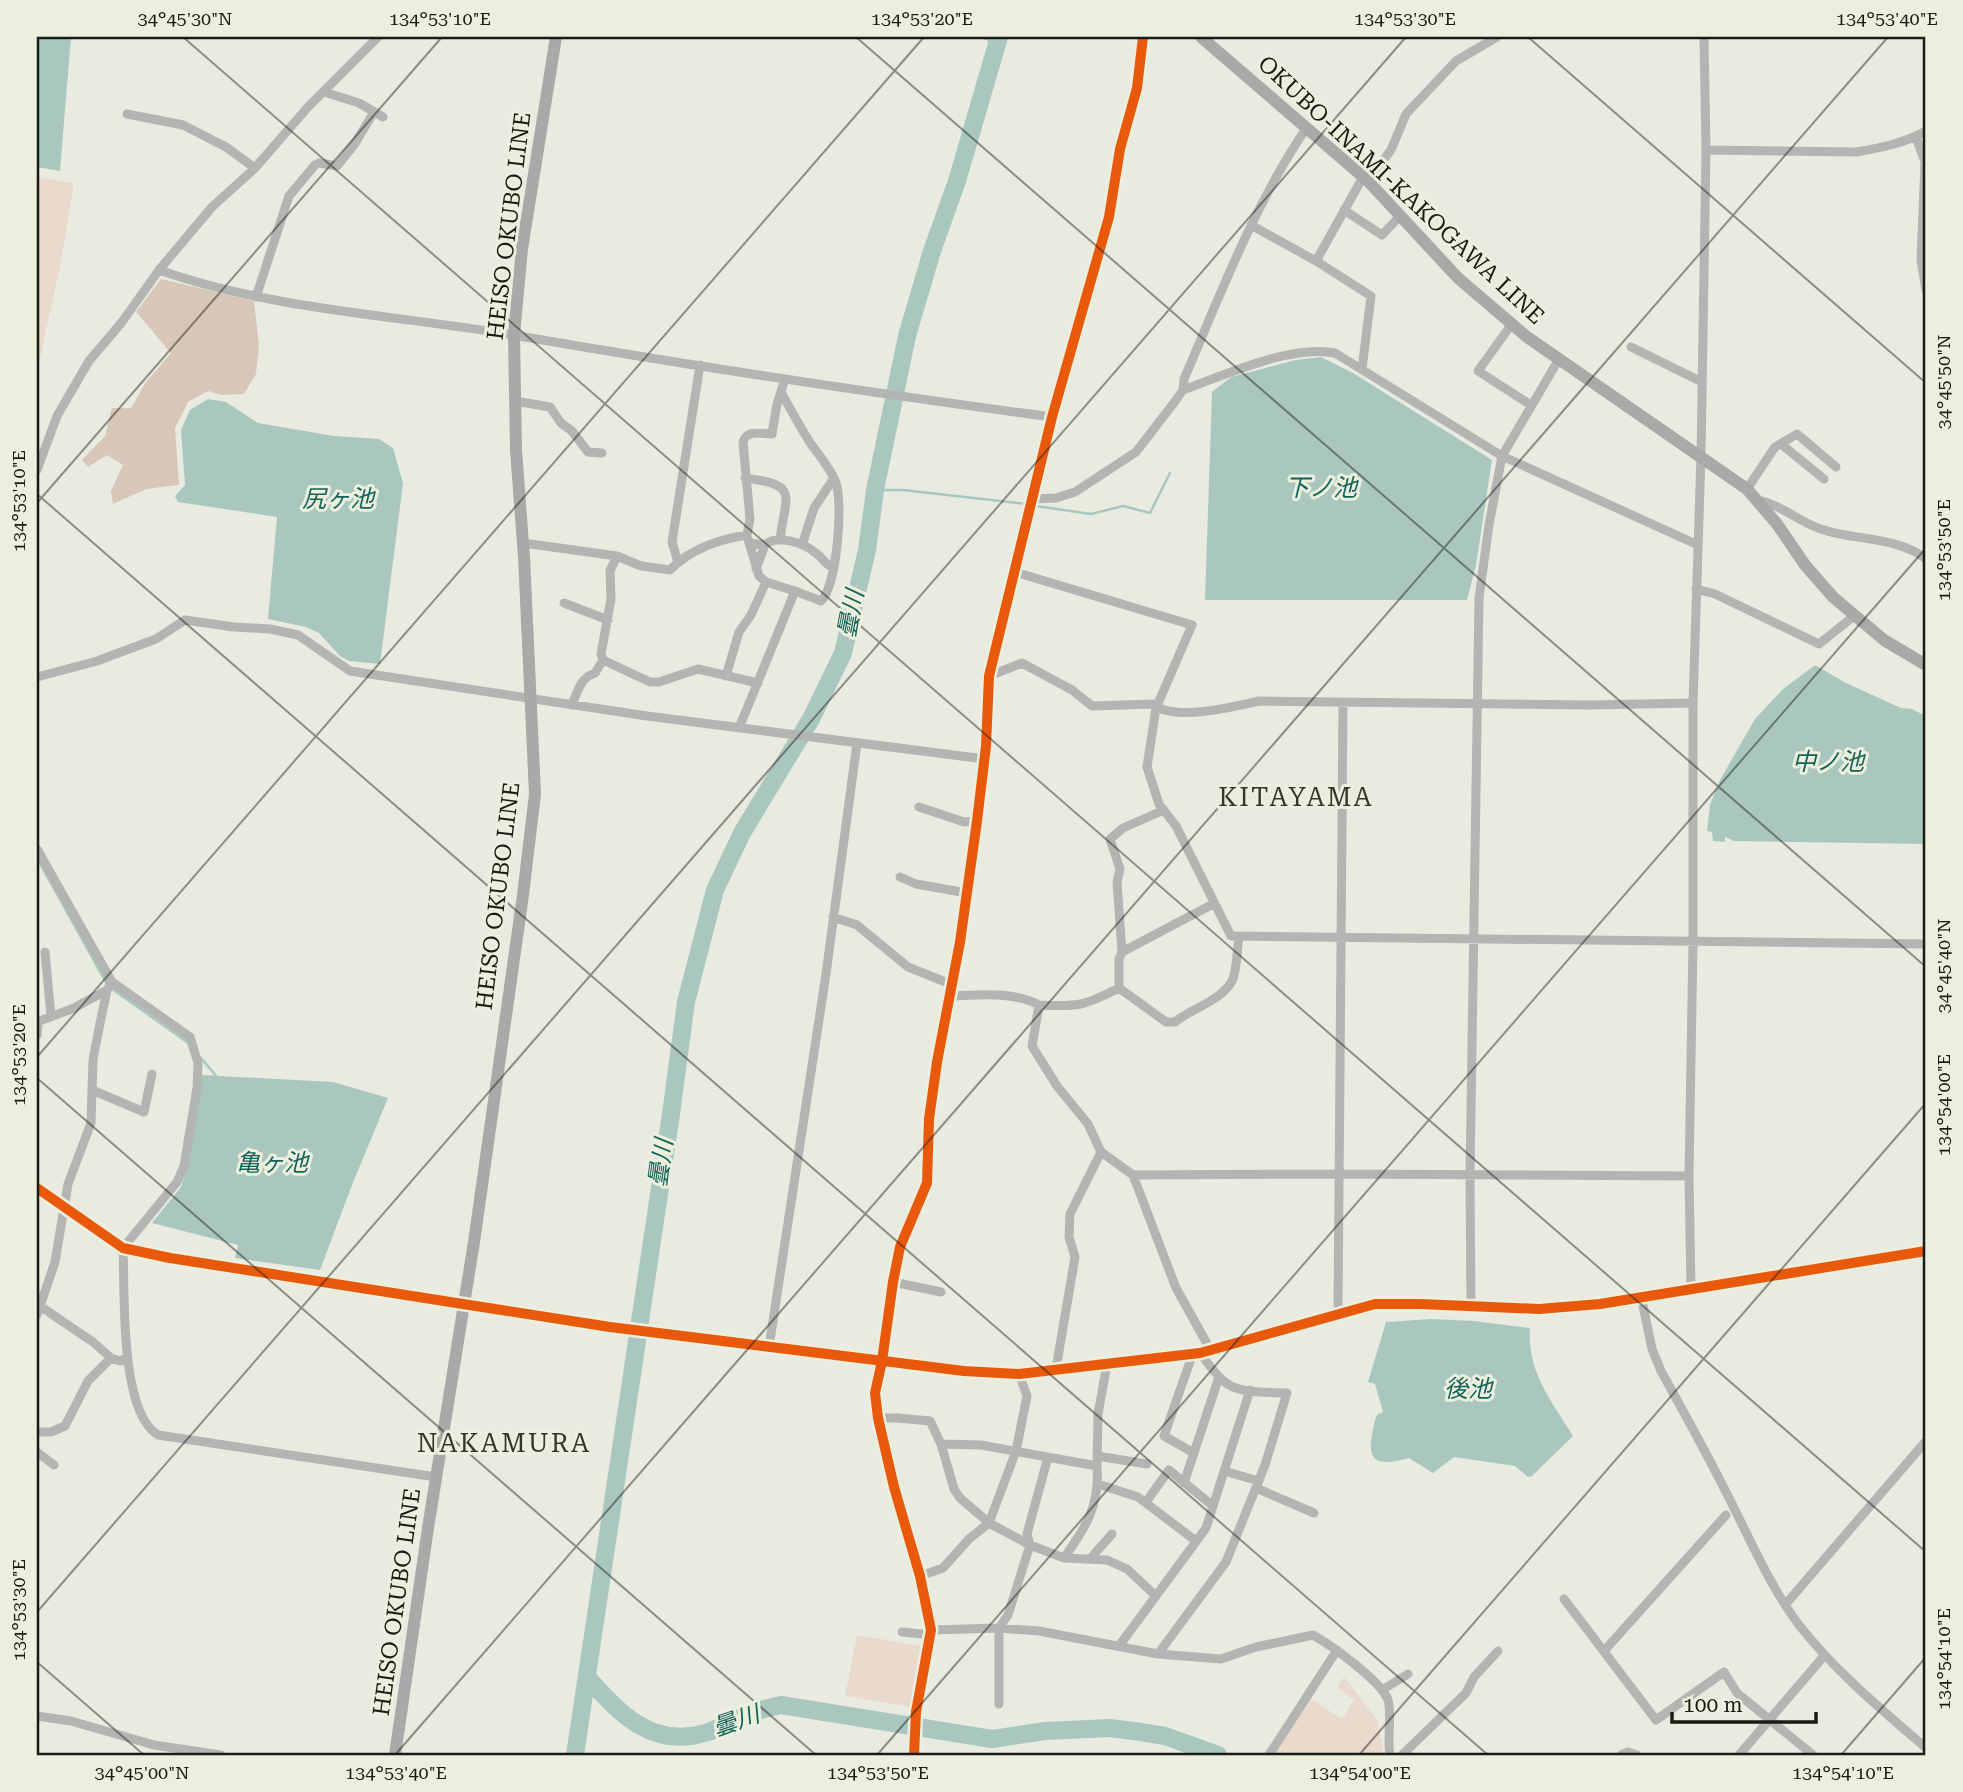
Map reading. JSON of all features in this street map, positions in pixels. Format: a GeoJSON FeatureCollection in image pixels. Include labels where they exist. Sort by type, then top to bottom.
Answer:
{"type":"FeatureCollection","features":[{"type":"Feature","properties":{"kind":"main road","name":"HEISO OKUBO LINE"},"geometry":{"type":"LineString","coordinates":[[395,1755],[464,1305],[535,794],[514,335],[522,248],[556,37]]}},
{"type":"Feature","properties":{"kind":"main road"},"geometry":{"type":"LineString","coordinates":[[985,753],[989,676],[1052,418],[1109,217],[1120,149],[1137,88],[1143,37]]}},
{"type":"Feature","properties":{"kind":"main road","name":"OKUBO-INAMI-KAKOGAWA LINE"},"geometry":{"type":"LineString","coordinates":[[1201,37],[1366,179],[1458,278],[1511,325],[1747,489],[1820,583],[1884,640],[1926,664]]}},
{"type":"Feature","properties":{"kind":"main road"},"geometry":{"type":"LineString","coordinates":[[37,1188],[123,1248],[170,1258],[610,1327],[964,1371],[1019,1374],[1107,1364]]}},
{"type":"Feature","properties":{"kind":"main road"},"geometry":{"type":"LineString","coordinates":[[1314,1321],[1375,1304],[1539,1309],[1600,1304],[1926,1251]]}},
{"type":"Feature","properties":{"kind":"street"},"geometry":{"type":"LineString","coordinates":[[37,470],[57,416],[89,360],[122,322],[159,271],[212,207],[255,167],[378,37]]}},
{"type":"Feature","properties":{"kind":"street"},"geometry":{"type":"LineString","coordinates":[[1316,261],[1344,210],[1391,150],[1406,114],[1456,61],[1497,37]]}},
{"type":"Feature","properties":{"kind":"street"},"geometry":{"type":"LineString","coordinates":[[1691,1288],[1689,1176],[1693,703],[1701,456],[1706,150],[1704,37]]}},
{"type":"Feature","properties":{"kind":"street"},"geometry":{"type":"LineString","coordinates":[[256,297],[289,196],[315,165],[319,163],[337,166],[379,114],[359,103],[324,92]]}},
{"type":"Feature","properties":{"kind":"street"},"geometry":{"type":"LineString","coordinates":[[127,114],[183,125],[226,147],[255,167]]}},
{"type":"Feature","properties":{"kind":"street"},"geometry":{"type":"LineString","coordinates":[[1032,505],[1075,492],[1136,452],[1183,390],[1184,379],[1231,267],[1271,186],[1307,127]]}},
{"type":"Feature","properties":{"kind":"street"},"geometry":{"type":"LineString","coordinates":[[1706,150],[1856,152],[1916,137],[1926,131]]}},
{"type":"Feature","properties":{"kind":"street"},"geometry":{"type":"LineString","coordinates":[[1916,137],[1925,162],[1921,265],[1926,289]]}},
{"type":"Feature","properties":{"kind":"street"},"geometry":{"type":"LineString","coordinates":[[1344,210],[1382,235],[1401,216]]}},
{"type":"Feature","properties":{"kind":"street"},"geometry":{"type":"LineString","coordinates":[[1251,225],[1316,261],[1371,296],[1362,369]]}},
{"type":"Feature","properties":{"kind":"street"},"geometry":{"type":"LineString","coordinates":[[159,271],[256,297],[1052,418]]}},
{"type":"Feature","properties":{"kind":"street"},"geometry":{"type":"LineString","coordinates":[[1511,325],[1478,371],[1531,405]]}},
{"type":"Feature","properties":{"kind":"street"},"geometry":{"type":"LineString","coordinates":[[1631,347],[1702,382]]}},
{"type":"Feature","properties":{"kind":"street"},"geometry":{"type":"LineString","coordinates":[[1183,390],[1258,362],[1320,350],[1335,354],[1502,456],[1698,545]]}},
{"type":"Feature","properties":{"kind":"street"},"geometry":{"type":"LineString","coordinates":[[1471,1306],[1470,1175],[1479,598],[1502,456],[1559,359]]}},
{"type":"Feature","properties":{"kind":"street"},"geometry":{"type":"LineString","coordinates":[[678,562],[673,542],[700,365]]}},
{"type":"Feature","properties":{"kind":"street"},"geometry":{"type":"LineString","coordinates":[[781,392],[799,426],[834,478],[839,492],[834,568],[831,586],[821,601],[766,582],[756,569],[748,539],[750,519],[743,442],[749,433],[772,434],[781,392],[785,379]]}},
{"type":"Feature","properties":{"kind":"street"},"geometry":{"type":"LineString","coordinates":[[515,401],[550,407],[587,452],[602,453]]}},
{"type":"Feature","properties":{"kind":"street"},"geometry":{"type":"LineString","coordinates":[[1747,489],[1775,447],[1797,434],[1836,467]]}},
{"type":"Feature","properties":{"kind":"street"},"geometry":{"type":"LineString","coordinates":[[1781,444],[1824,479]]}},
{"type":"Feature","properties":{"kind":"street"},"geometry":{"type":"LineString","coordinates":[[745,478],[773,481],[785,493],[787,500],[780,540]]}},
{"type":"Feature","properties":{"kind":"street"},"geometry":{"type":"LineString","coordinates":[[802,545],[814,508],[834,478]]}},
{"type":"Feature","properties":{"kind":"street"},"geometry":{"type":"LineString","coordinates":[[1757,500],[1773,503],[1812,526],[1924,553]]}},
{"type":"Feature","properties":{"kind":"street"},"geometry":{"type":"LineString","coordinates":[[523,543],[617,556],[641,566],[670,570],[705,546],[733,537],[765,545]]}},
{"type":"Feature","properties":{"kind":"street"},"geometry":{"type":"LineString","coordinates":[[756,569],[765,545],[773,540],[802,545],[816,552],[827,566],[834,568]]}},
{"type":"Feature","properties":{"kind":"street"},"geometry":{"type":"LineString","coordinates":[[617,556],[610,571],[611,599],[601,654],[603,660],[650,682],[659,682],[698,669],[758,683]]}},
{"type":"Feature","properties":{"kind":"street"},"geometry":{"type":"LineString","coordinates":[[1015,572],[1192,625],[1156,708],[1147,767],[1159,804],[1176,826],[1231,936],[1926,944]]}},
{"type":"Feature","properties":{"kind":"street"},"geometry":{"type":"LineString","coordinates":[[726,676],[739,632],[751,615],[766,582]]}},
{"type":"Feature","properties":{"kind":"street"},"geometry":{"type":"LineString","coordinates":[[1696,589],[1715,594],[1819,644],[1854,616]]}},
{"type":"Feature","properties":{"kind":"street"},"geometry":{"type":"LineString","coordinates":[[739,728],[795,591]]}},
{"type":"Feature","properties":{"kind":"street"},"geometry":{"type":"LineString","coordinates":[[564,603],[608,620]]}},
{"type":"Feature","properties":{"kind":"street"},"geometry":{"type":"LineString","coordinates":[[37,677],[97,661],[156,639],[185,620],[270,629],[298,635],[350,671],[761,731],[857,743],[985,753],[953,985],[937,1062],[929,1119],[927,1183],[900,1247],[875,1393],[894,1487],[920,1576],[931,1632],[916,1715],[914,1755]]}},
{"type":"Feature","properties":{"kind":"street"},"geometry":{"type":"LineString","coordinates":[[572,705],[581,683],[586,676],[596,673],[603,660]]}},
{"type":"Feature","properties":{"kind":"street"},"geometry":{"type":"LineString","coordinates":[[989,676],[1022,663],[1072,691],[1092,706],[1153,704],[1156,708],[1184,713],[1211,712],[1259,701],[1693,703]]}},
{"type":"Feature","properties":{"kind":"street"},"geometry":{"type":"LineString","coordinates":[[1338,1313],[1343,702]]}},
{"type":"Feature","properties":{"kind":"street"},"geometry":{"type":"LineString","coordinates":[[769,1347],[857,743]]}},
{"type":"Feature","properties":{"kind":"street"},"geometry":{"type":"LineString","coordinates":[[919,807],[964,822],[977,821]]}},
{"type":"Feature","properties":{"kind":"street"},"geometry":{"type":"LineString","coordinates":[[1119,988],[1119,959],[1122,952],[1116,883],[1120,869],[1110,839],[1123,828],[1164,810]]}},
{"type":"Feature","properties":{"kind":"street"},"geometry":{"type":"LineString","coordinates":[[37,849],[110,986],[190,1037],[198,1063],[197,1088],[184,1166],[177,1182],[123,1248],[127,1358],[140,1417],[150,1431],[158,1435],[436,1477]]}},
{"type":"Feature","properties":{"kind":"street"},"geometry":{"type":"LineString","coordinates":[[900,877],[916,884],[967,893]]}},
{"type":"Feature","properties":{"kind":"street"},"geometry":{"type":"LineString","coordinates":[[1122,952],[1213,904]]}},
{"type":"Feature","properties":{"kind":"street"},"geometry":{"type":"LineString","coordinates":[[833,917],[857,925],[908,967],[953,985]]}},
{"type":"Feature","properties":{"kind":"street"},"geometry":{"type":"LineString","coordinates":[[1119,988],[1166,1022],[1175,1022],[1186,1013],[1214,999],[1233,980],[1238,937]]}},
{"type":"Feature","properties":{"kind":"street"},"geometry":{"type":"LineString","coordinates":[[46,952],[51,1016]]}},
{"type":"Feature","properties":{"kind":"street"},"geometry":{"type":"LineString","coordinates":[[37,1035],[38,1022],[74,1008],[110,986]]}},
{"type":"Feature","properties":{"kind":"street"},"geometry":{"type":"LineString","coordinates":[[110,986],[93,1060],[90,1123],[68,1184],[55,1262],[38,1308],[93,1342],[111,1358],[120,1361],[127,1358]]}},
{"type":"Feature","properties":{"kind":"street"},"geometry":{"type":"LineString","coordinates":[[951,996],[991,994],[1030,1000],[1039,1005],[1075,1006],[1091,1002],[1119,988]]}},
{"type":"Feature","properties":{"kind":"street"},"geometry":{"type":"LineString","coordinates":[[1039,1005],[1032,1046],[1057,1086],[1088,1124],[1101,1152],[1133,1175],[1175,1288],[1210,1349]]}},
{"type":"Feature","properties":{"kind":"street"},"geometry":{"type":"LineString","coordinates":[[92,1090],[144,1112],[152,1074]]}},
{"type":"Feature","properties":{"kind":"street"},"geometry":{"type":"LineString","coordinates":[[1056,1368],[1075,1257],[1069,1237],[1070,1214],[1101,1152]]}},
{"type":"Feature","properties":{"kind":"street"},"geometry":{"type":"LineString","coordinates":[[1133,1175],[1689,1176]]}},
{"type":"Feature","properties":{"kind":"street"},"geometry":{"type":"LineString","coordinates":[[892,1282],[941,1292]]}},
{"type":"Feature","properties":{"kind":"street"},"geometry":{"type":"LineString","coordinates":[[1641,1296],[1652,1349],[1661,1370],[1785,1605],[1824,1656],[1853,1686],[1926,1748]]}},
{"type":"Feature","properties":{"kind":"street"},"geometry":{"type":"LineString","coordinates":[[1064,1558],[1089,1522],[1098,1484],[1100,1395],[1107,1364],[1196,1353],[1314,1321]]}},
{"type":"Feature","properties":{"kind":"street"},"geometry":{"type":"LineString","coordinates":[[1158,1654],[1226,1562],[1258,1485],[1287,1393],[1229,1386],[1196,1353]]}},
{"type":"Feature","properties":{"kind":"street"},"geometry":{"type":"LineString","coordinates":[[1194,1453],[1164,1436],[1196,1353]]}},
{"type":"Feature","properties":{"kind":"street"},"geometry":{"type":"LineString","coordinates":[[37,1432],[51,1432],[65,1426],[88,1381],[111,1358]]}},
{"type":"Feature","properties":{"kind":"street"},"geometry":{"type":"LineString","coordinates":[[920,1576],[943,1568],[969,1539],[989,1523],[1016,1451],[1027,1396],[1019,1374]]}},
{"type":"Feature","properties":{"kind":"street"},"geometry":{"type":"LineString","coordinates":[[1184,1483],[1219,1377]]}},
{"type":"Feature","properties":{"kind":"street"},"geometry":{"type":"LineString","coordinates":[[1119,1646],[1206,1528],[1250,1390]]}},
{"type":"Feature","properties":{"kind":"street"},"geometry":{"type":"LineString","coordinates":[[878,1418],[930,1421],[941,1444],[954,1489],[960,1499],[989,1523],[1030,1545],[1064,1558],[1107,1560],[1127,1569],[1156,1596]]}},
{"type":"Feature","properties":{"kind":"street"},"geometry":{"type":"LineString","coordinates":[[1785,1605],[1926,1441]]}},
{"type":"Feature","properties":{"kind":"street"},"geometry":{"type":"LineString","coordinates":[[941,1444],[981,1446],[1048,1457],[1147,1464]]}},
{"type":"Feature","properties":{"kind":"street"},"geometry":{"type":"LineString","coordinates":[[37,1452],[54,1465]]}},
{"type":"Feature","properties":{"kind":"street"},"geometry":{"type":"LineString","coordinates":[[999,1704],[999,1628],[1007,1615],[1030,1545],[1027,1534],[1048,1457]]}},
{"type":"Feature","properties":{"kind":"street"},"geometry":{"type":"LineString","coordinates":[[1146,1502],[1168,1470],[1213,1506]]}},
{"type":"Feature","properties":{"kind":"street"},"geometry":{"type":"LineString","coordinates":[[1224,1471],[1314,1513]]}},
{"type":"Feature","properties":{"kind":"street"},"geometry":{"type":"LineString","coordinates":[[1098,1484],[1146,1502],[1196,1541]]}},
{"type":"Feature","properties":{"kind":"street"},"geometry":{"type":"LineString","coordinates":[[1604,1651],[1726,1515]]}},
{"type":"Feature","properties":{"kind":"street"},"geometry":{"type":"LineString","coordinates":[[1090,1559],[1112,1534]]}},
{"type":"Feature","properties":{"kind":"street"},"geometry":{"type":"LineString","coordinates":[[1564,1600],[1656,1720],[1724,1672],[1737,1693],[1813,1755]]}},
{"type":"Feature","properties":{"kind":"street"},"geometry":{"type":"LineString","coordinates":[[902,1632],[999,1628],[1039,1631],[1158,1654],[1221,1659],[1256,1647],[1313,1635],[1337,1650],[1382,1690],[1388,1702],[1390,1755]]}},
{"type":"Feature","properties":{"kind":"street"},"geometry":{"type":"LineString","coordinates":[[1269,1755],[1337,1650]]}},
{"type":"Feature","properties":{"kind":"street"},"geometry":{"type":"LineString","coordinates":[[1402,1755],[1466,1693],[1474,1677],[1498,1651]]}},
{"type":"Feature","properties":{"kind":"street"},"geometry":{"type":"LineString","coordinates":[[1740,1755],[1824,1656]]}},
{"type":"Feature","properties":{"kind":"street"},"geometry":{"type":"LineString","coordinates":[[1382,1690],[1408,1674]]}},
{"type":"Feature","properties":{"kind":"street"},"geometry":{"type":"LineString","coordinates":[[37,1716],[71,1721],[154,1745],[221,1755]]}},
{"type":"Feature","properties":{"kind":"street"},"geometry":{"type":"LineString","coordinates":[[1621,1755],[1628,1752],[1637,1755]]}},
{"type":"Feature","properties":{"kind":"shaded area"},"geometry":{"type":"Polygon","coordinates":[[[37,177],[74,183],[61,262],[37,372],[37,177]]]}},
{"type":"Feature","properties":{"kind":"shaded area"},"geometry":{"type":"Polygon","coordinates":[[[161,279],[254,301],[259,345],[256,374],[244,394],[222,395],[208,391],[188,402],[175,428],[179,485],[146,489],[113,504],[111,491],[123,465],[107,455],[88,467],[82,460],[105,436],[112,408],[131,408],[146,382],[171,353],[136,312],[161,279]]]}},
{"type":"Feature","properties":{"kind":"shaded area"},"geometry":{"type":"Polygon","coordinates":[[[857,1635],[928,1647],[913,1707],[845,1696],[857,1635]]]}},
{"type":"Feature","properties":{"kind":"shaded area"},"geometry":{"type":"Polygon","coordinates":[[[1344,1677],[1378,1721],[1384,1755],[1273,1755],[1311,1699],[1342,1719],[1354,1700],[1337,1687],[1344,1677]]]}},
{"type":"Feature","properties":{"kind":"water"},"geometry":{"type":"Polygon","coordinates":[[[37,37],[71,37],[60,171],[37,167],[37,37]]]}},
{"type":"Feature","properties":{"kind":"water","name":"下ノ池"},"geometry":{"type":"Polygon","coordinates":[[[1321,357],[1353,373],[1492,460],[1476,565],[1467,600],[1205,600],[1212,392],[1231,377],[1296,360],[1321,357]]]}},
{"type":"Feature","properties":{"kind":"water","name":"尻ヶ池"},"geometry":{"type":"Polygon","coordinates":[[[208,399],[226,402],[258,423],[334,436],[379,439],[393,448],[403,483],[380,664],[349,661],[340,656],[319,633],[306,627],[268,619],[277,517],[178,502],[175,496],[185,485],[181,430],[190,410],[208,399]]]}},
{"type":"Feature","properties":{"kind":"water","name":"中ノ池"},"geometry":{"type":"Polygon","coordinates":[[[1815,665],[1846,683],[1901,708],[1912,709],[1926,716],[1926,844],[1734,841],[1725,837],[1725,842],[1713,841],[1712,832],[1707,831],[1710,805],[1720,780],[1755,719],[1783,689],[1815,665]]]}},
{"type":"Feature","properties":{"kind":"water","name":"亀ヶ池"},"geometry":{"type":"Polygon","coordinates":[[[202,1075],[333,1082],[388,1098],[320,1270],[235,1258],[238,1245],[152,1223],[181,1187],[188,1164],[202,1075]]]}},
{"type":"Feature","properties":{"kind":"water","name":"後池"},"geometry":{"type":"Polygon","coordinates":[[[1431,1319],[1530,1328],[1530,1344],[1536,1372],[1573,1436],[1532,1476],[1528,1477],[1515,1466],[1454,1457],[1433,1473],[1409,1458],[1384,1462],[1373,1456],[1373,1429],[1376,1417],[1383,1412],[1375,1384],[1368,1382],[1386,1322],[1431,1319]]]}},
{"type":"Feature","properties":{"kind":"waterway"},"geometry":{"type":"LineString","coordinates":[[982,37],[999,44]]}},
{"type":"Feature","properties":{"kind":"waterway","name":"曇川"},"geometry":{"type":"LineString","coordinates":[[575,1755],[686,1002],[715,890],[742,833],[811,719],[843,653],[867,550],[875,490],[907,336],[932,251],[957,181],[999,37]]}},
{"type":"Feature","properties":{"kind":"waterway"},"geometry":{"type":"LineString","coordinates":[[1036,506],[1091,514],[1123,506],[1150,513],[1170,473]]}},
{"type":"Feature","properties":{"kind":"waterway"},"geometry":{"type":"LineString","coordinates":[[875,490],[903,490],[1026,504]]}},
{"type":"Feature","properties":{"kind":"waterway"},"geometry":{"type":"LineString","coordinates":[[37,858],[108,986],[187,1042]]}},
{"type":"Feature","properties":{"kind":"waterway"},"geometry":{"type":"LineString","coordinates":[[201,1058],[217,1077]]}},
{"type":"Feature","properties":{"kind":"waterway","name":"曇川"},"geometry":{"type":"LineString","coordinates":[[587,1677],[624,1715],[653,1732],[669,1736],[686,1737],[705,1733],[755,1712],[781,1705],[992,1739],[1045,1731],[1110,1728],[1165,1736],[1218,1755]]}},
{"type":"Feature","properties":{"kind":"cycle path"},"geometry":{"type":"LineString","coordinates":[[914,1755],[916,1712],[931,1630],[920,1576],[894,1487],[875,1393],[900,1247],[927,1183],[929,1119],[960,942],[977,821],[986,746],[989,676],[1052,417],[1109,217],[1120,149],[1137,88],[1143,37]]}},
{"type":"Feature","properties":{"kind":"cycle path"},"geometry":{"type":"LineString","coordinates":[[37,1188],[123,1248],[170,1258],[610,1327],[964,1371],[1019,1374],[1200,1353],[1375,1304],[1539,1309],[1600,1304],[1926,1251]]}},
{"type":"Feature","properties":{"kind":"district","name":"KITAYAMA"},"geometry":{"type":"Point","coordinates":[1296,797]}},
{"type":"Feature","properties":{"kind":"district","name":"NAKAMURA"},"geometry":{"type":"Point","coordinates":[504,1443]}}]}
